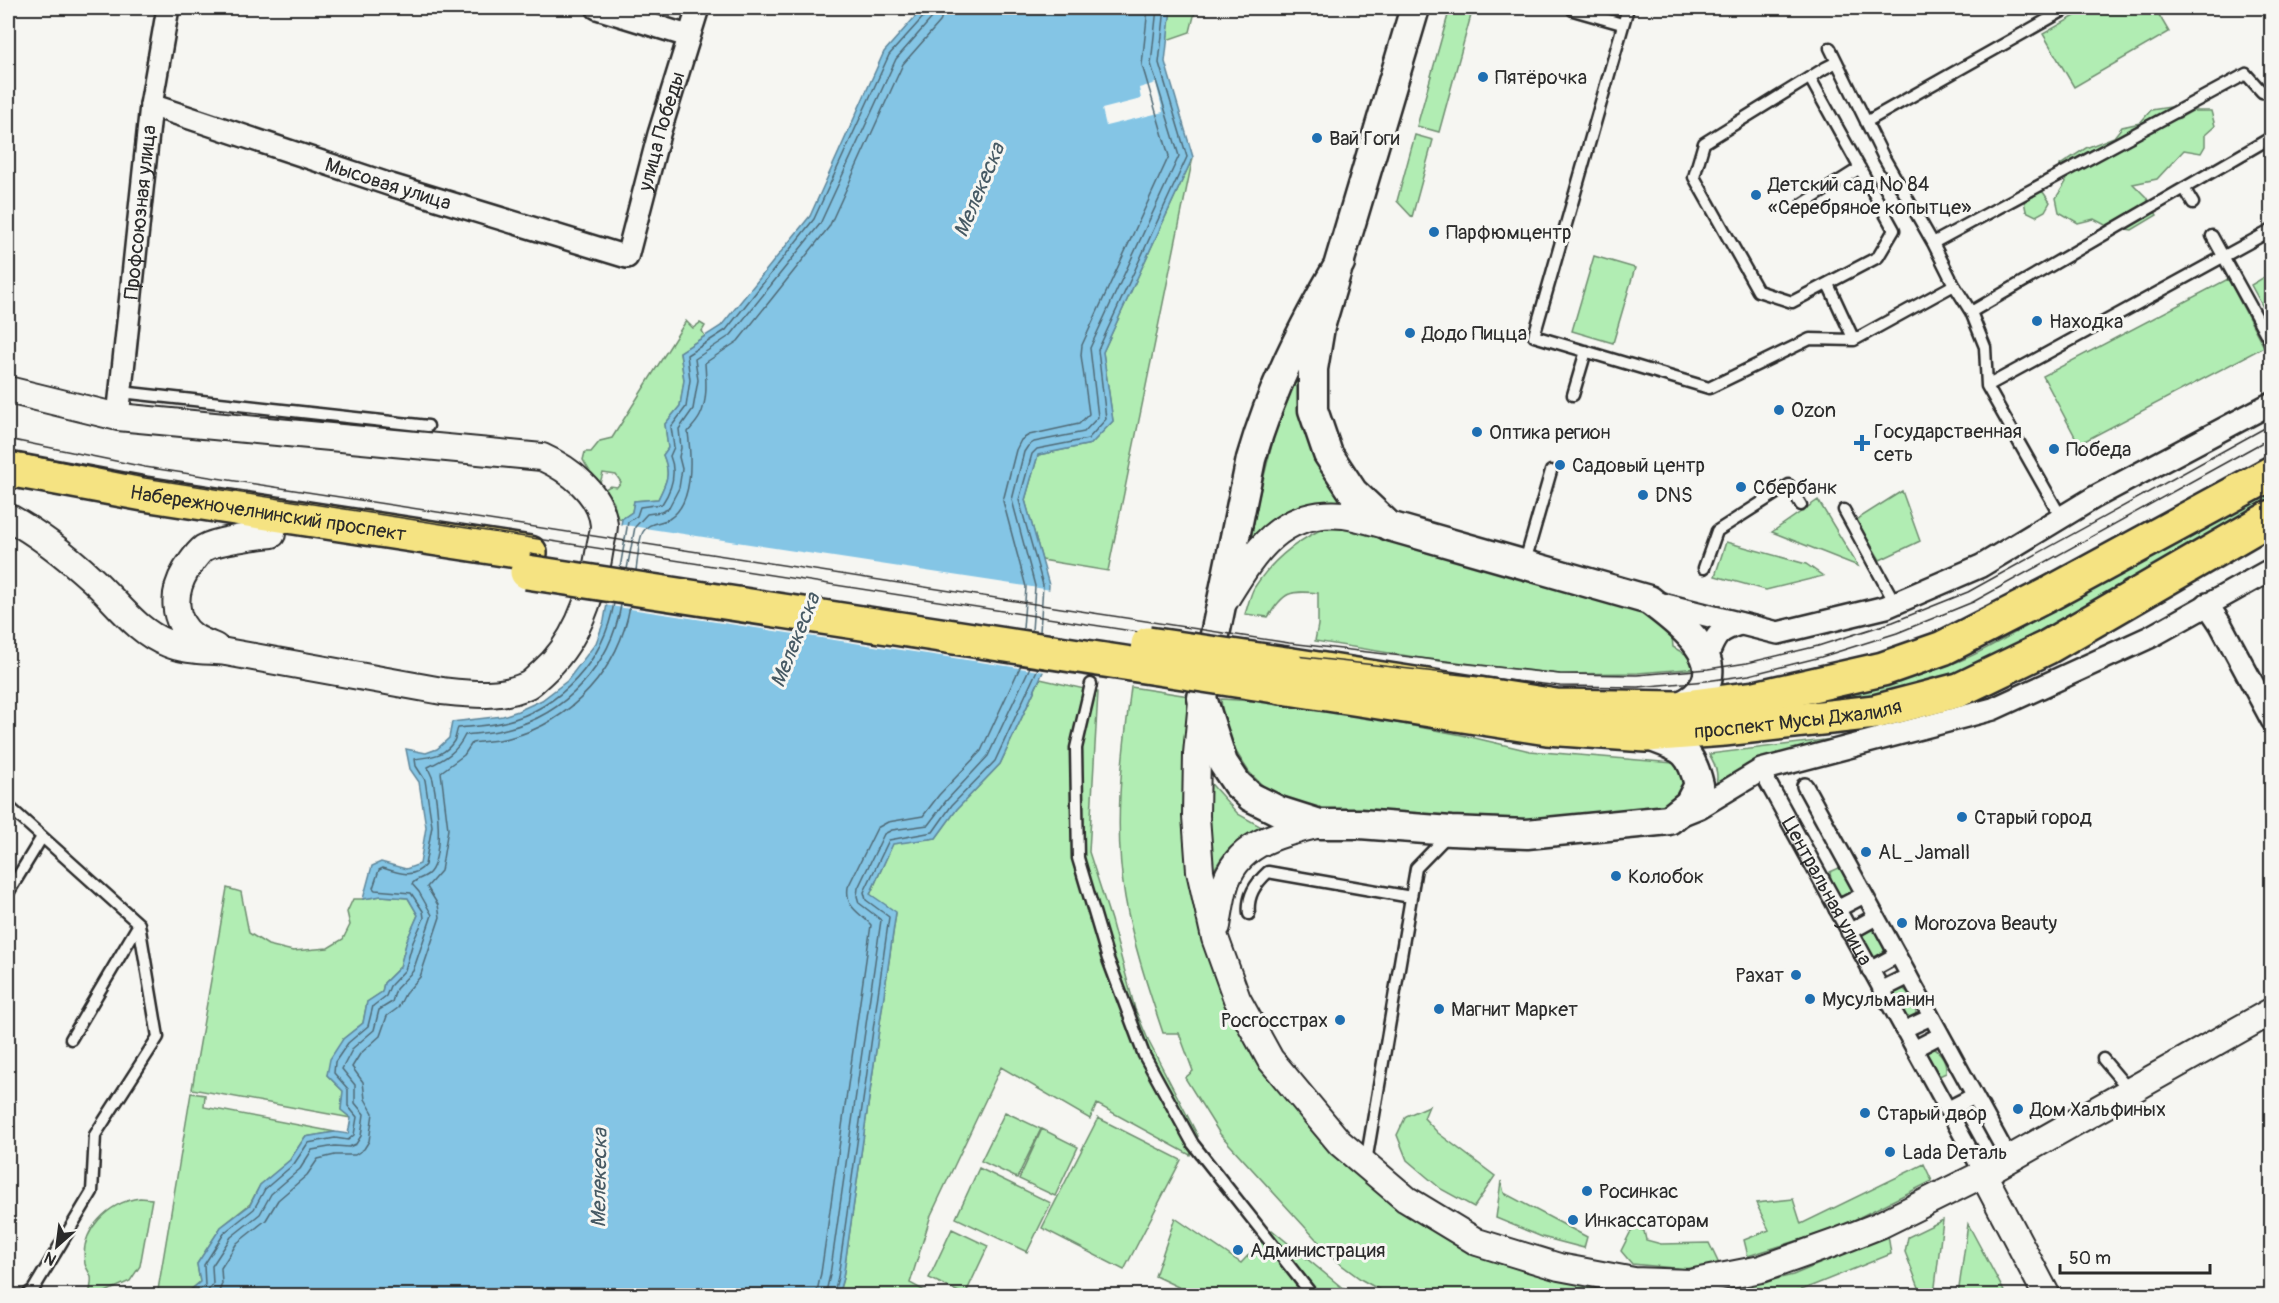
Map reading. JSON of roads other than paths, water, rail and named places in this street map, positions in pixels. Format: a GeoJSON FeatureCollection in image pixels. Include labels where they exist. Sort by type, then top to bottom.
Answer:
{"type":"FeatureCollection","features":[{"type":"Feature","properties":{"kind":"main road"},"geometry":{"type":"LineString","coordinates":[[1415,8],[1320,327],[1313,369],[1313,410],[1328,454],[1353,492],[1389,526],[1649,600],[1676,620],[1695,639],[1706,659],[1708,669],[1706,681],[1697,695],[1677,708]]}},
{"type":"Feature","properties":{"kind":"main road"},"geometry":{"type":"LineString","coordinates":[[1340,263],[1312,310],[1281,374],[1260,426],[1251,459],[1202,698],[1222,763],[1237,784],[1267,807],[1320,824],[1360,824],[1527,834],[1668,820],[1689,804],[1699,785],[1694,762],[1679,747],[1646,735]]}},
{"type":"Feature","properties":{"kind":"main road","name":"Набережночелнинский проспект"},"geometry":{"type":"LineString","coordinates":[[8,469],[528,562]]}},
{"type":"Feature","properties":{"kind":"main road","name":"проспект Мусы Джалиля"},"geometry":{"type":"LineString","coordinates":[[1284,676],[1556,706],[1677,708],[1755,698],[1811,687],[1884,669],[1943,648],[2051,593],[2271,473]]}},
{"type":"Feature","properties":{"kind":"main road","name":"Набережночелнинский проспект"},"geometry":{"type":"LineString","coordinates":[[8,492],[141,515],[272,534],[528,562]]}},
{"type":"Feature","properties":{"kind":"main road","name":"проспект Мусы Джалиля"},"geometry":{"type":"LineString","coordinates":[[1284,676],[1547,728],[1646,735],[1724,729],[1875,712],[1959,690],[2046,648],[2271,518]]}},
{"type":"Feature","properties":{"kind":"main road"},"geometry":{"type":"LineString","coordinates":[[528,562],[1284,676]]}},
{"type":"Feature","properties":{"kind":"street","name":"Профсоюзная улица"},"geometry":{"type":"LineString","coordinates":[[118,417],[152,105],[168,8]]}},
{"type":"Feature","properties":{"kind":"street"},"geometry":{"type":"LineString","coordinates":[[597,8],[688,36]]}},
{"type":"Feature","properties":{"kind":"street","name":"улица Победы"},"geometry":{"type":"LineString","coordinates":[[627,257],[659,134],[698,8]]}},
{"type":"Feature","properties":{"kind":"street","name":"Мысовая улица"},"geometry":{"type":"LineString","coordinates":[[152,105],[391,185],[627,257]]}},
{"type":"Feature","properties":{"kind":"street"},"geometry":{"type":"LineString","coordinates":[[8,390],[118,417],[542,457],[558,464],[594,496],[604,525],[596,576],[570,641],[550,666],[529,685],[478,694],[442,691],[166,643],[137,623],[91,578],[36,532],[8,517]]}},
{"type":"Feature","properties":{"kind":"street"},"geometry":{"type":"LineString","coordinates":[[1649,600],[1779,633],[1886,607],[1981,566],[2109,489],[2271,403]]}},
{"type":"Feature","properties":{"kind":"street"},"geometry":{"type":"LineString","coordinates":[[1220,608],[1252,556],[1274,534],[1299,520],[1322,515],[1345,515],[1389,526]]}},
{"type":"Feature","properties":{"kind":"street"},"geometry":{"type":"LineString","coordinates":[[226,652],[194,638],[185,628],[178,617],[176,592],[188,568],[205,548],[236,539],[272,534]]}},
{"type":"Feature","properties":{"kind":"street"},"geometry":{"type":"LineString","coordinates":[[1668,820],[1700,807],[1761,770],[1993,710],[2150,637],[2271,569]]}},
{"type":"Feature","properties":{"kind":"street"},"geometry":{"type":"LineString","coordinates":[[2207,604],[2221,625],[2271,720]]}},
{"type":"Feature","properties":{"kind":"street"},"geometry":{"type":"LineString","coordinates":[[1706,659],[1717,634],[1740,624]]}},
{"type":"Feature","properties":{"kind":"street"},"geometry":{"type":"LineString","coordinates":[[1202,698],[1197,754],[1196,816],[1200,872],[1215,938],[1237,999],[1270,1059],[1340,1143],[1406,1199],[1477,1242],[1559,1267],[1622,1279],[1690,1283],[1761,1269],[1837,1242],[1880,1225],[2010,1160],[2271,1011]]}},
{"type":"Feature","properties":{"kind":"street"},"geometry":{"type":"LineString","coordinates":[[1724,729],[1923,728]]}},
{"type":"Feature","properties":{"kind":"street","name":"Центральная улица"},"geometry":{"type":"LineString","coordinates":[[1761,770],[1983,1174],[2047,1296]]}},
{"type":"Feature","properties":{"kind":"street"},"geometry":{"type":"LineString","coordinates":[[1805,786],[2010,1160]]}},
{"type":"Feature","properties":{"kind":"street"},"geometry":{"type":"LineString","coordinates":[[1215,938],[1224,886],[1234,865],[1245,852],[1273,836],[1320,824]]}},
{"type":"Feature","properties":{"kind":"street"},"geometry":{"type":"LineString","coordinates":[[1837,909],[1864,895]]}},
{"type":"Feature","properties":{"kind":"street"},"geometry":{"type":"LineString","coordinates":[[1849,932],[1876,916]]}},
{"type":"Feature","properties":{"kind":"street"},"geometry":{"type":"LineString","coordinates":[[1870,970],[1897,955]]}},
{"type":"Feature","properties":{"kind":"street"},"geometry":{"type":"LineString","coordinates":[[1881,990],[1909,976]]}},
{"type":"Feature","properties":{"kind":"street"},"geometry":{"type":"LineString","coordinates":[[1903,1030],[1931,1017]]}},
{"type":"Feature","properties":{"kind":"street"},"geometry":{"type":"LineString","coordinates":[[1914,1049],[1941,1035]]}},
{"type":"Feature","properties":{"kind":"street"},"geometry":{"type":"LineString","coordinates":[[1947,1110],[1974,1096]]}},
{"type":"Feature","properties":{"kind":"lane"},"geometry":{"type":"LineString","coordinates":[[1628,8],[1534,336],[1709,388],[1810,339],[1854,340],[1954,285]]}},
{"type":"Feature","properties":{"kind":"lane"},"geometry":{"type":"LineString","coordinates":[[1866,122],[2068,8]]}},
{"type":"Feature","properties":{"kind":"lane"},"geometry":{"type":"LineString","coordinates":[[1573,10],[1622,24]]}},
{"type":"Feature","properties":{"kind":"lane"},"geometry":{"type":"LineString","coordinates":[[1830,48],[1866,122],[1954,285],[1971,312],[1985,346],[1988,386],[2061,517]]}},
{"type":"Feature","properties":{"kind":"lane"},"geometry":{"type":"LineString","coordinates":[[1810,78],[1894,230],[1878,257],[1792,302],[1758,291],[1694,177],[1704,143],[1810,78],[1837,62]]}},
{"type":"Feature","properties":{"kind":"lane"},"geometry":{"type":"LineString","coordinates":[[1933,243],[2246,74],[2262,92],[2271,87]]}},
{"type":"Feature","properties":{"kind":"lane"},"geometry":{"type":"LineString","coordinates":[[1971,312],[2271,137]]}},
{"type":"Feature","properties":{"kind":"lane"},"geometry":{"type":"LineString","coordinates":[[1803,204],[1860,168]]}},
{"type":"Feature","properties":{"kind":"lane"},"geometry":{"type":"LineString","coordinates":[[2184,188],[2193,203]]}},
{"type":"Feature","properties":{"kind":"lane"},"geometry":{"type":"LineString","coordinates":[[1988,386],[2271,230]]}},
{"type":"Feature","properties":{"kind":"lane"},"geometry":{"type":"LineString","coordinates":[[2212,236],[2271,345]]}},
{"type":"Feature","properties":{"kind":"lane"},"geometry":{"type":"LineString","coordinates":[[1828,284],[1854,340]]}},
{"type":"Feature","properties":{"kind":"lane"},"geometry":{"type":"LineString","coordinates":[[1573,395],[1586,351]]}},
{"type":"Feature","properties":{"kind":"lane"},"geometry":{"type":"LineString","coordinates":[[121,392],[428,426]]}},
{"type":"Feature","properties":{"kind":"lane"},"geometry":{"type":"LineString","coordinates":[[1524,565],[1551,471]]}},
{"type":"Feature","properties":{"kind":"lane"},"geometry":{"type":"LineString","coordinates":[[1704,568],[1717,531],[1788,485],[1801,506]]}},
{"type":"Feature","properties":{"kind":"lane"},"geometry":{"type":"LineString","coordinates":[[1844,510],[1895,603]]}},
{"type":"Feature","properties":{"kind":"lane"},"geometry":{"type":"LineString","coordinates":[[8,530],[36,532]]}},
{"type":"Feature","properties":{"kind":"lane"},"geometry":{"type":"LineString","coordinates":[[1091,684],[1076,748],[1078,858],[1108,958],[1144,1056],[1193,1144],[1313,1296]]}},
{"type":"Feature","properties":{"kind":"lane"},"geometry":{"type":"LineString","coordinates":[[8,806],[139,924],[158,1037],[94,1135],[92,1192],[33,1290],[26,1296]]}},
{"type":"Feature","properties":{"kind":"lane"},"geometry":{"type":"LineString","coordinates":[[1365,1166],[1416,868],[1451,831]]}},
{"type":"Feature","properties":{"kind":"lane"},"geometry":{"type":"LineString","coordinates":[[8,893],[42,837]]}},
{"type":"Feature","properties":{"kind":"lane"},"geometry":{"type":"LineString","coordinates":[[1249,915],[1250,895],[1260,879],[1268,872],[1411,897]]}},
{"type":"Feature","properties":{"kind":"lane"},"geometry":{"type":"LineString","coordinates":[[71,1039],[139,924]]}},
{"type":"Feature","properties":{"kind":"lane"},"geometry":{"type":"LineString","coordinates":[[2103,1059],[2131,1092]]}},
{"type":"Feature","properties":{"kind":"water","name":"Мелекеска"},"geometry":{"type":"Polygon","coordinates":[[[923,8],[1171,8],[1165,62],[1193,157],[1103,352],[1113,421],[1091,444],[1038,455],[1025,500],[1049,585],[1043,672],[1000,764],[957,809],[936,838],[893,844],[870,894],[896,912],[843,1278],[838,1295],[184,1296],[200,1282],[197,1264],[221,1227],[250,1205],[260,1185],[290,1160],[305,1137],[335,1132],[348,1134],[351,1118],[341,1110],[343,1091],[327,1075],[330,1059],[343,1039],[363,1023],[367,1002],[382,992],[384,983],[400,967],[407,940],[418,915],[408,898],[381,896],[363,899],[372,866],[381,862],[406,869],[420,864],[426,827],[419,782],[410,769],[406,749],[426,753],[437,749],[449,738],[452,722],[503,716],[542,700],[567,681],[596,643],[604,621],[622,519],[632,512],[634,501],[658,499],[666,482],[667,467],[663,455],[668,448],[665,424],[680,406],[684,380],[680,352],[721,326],[810,216],[884,52],[923,8]]]}},
{"type":"Feature","properties":{"kind":"tram line"},"geometry":{"type":"LineString","coordinates":[[8,439],[145,467],[1289,643],[1560,674],[1637,675],[1747,663],[1818,646],[1893,622],[1968,592],[2272,424]]}},
{"type":"Feature","properties":{"kind":"tram line"},"geometry":{"type":"LineString","coordinates":[[8,451],[145,478],[1287,655],[1560,686],[1638,687],[1749,675],[1821,657],[1897,633],[1973,602],[2272,437]]}},
{"type":"Feature","properties":{"kind":"place","name":"Пятёрочка"},"geometry":{"type":"Point","coordinates":[1483,77]}},
{"type":"Feature","properties":{"kind":"place","name":"Вай Гоги"},"geometry":{"type":"Point","coordinates":[1317,138]}},
{"type":"Feature","properties":{"kind":"place","name":"Детский сад № 84 «Серебряное копытце»"},"geometry":{"type":"Point","coordinates":[1756,195]}},
{"type":"Feature","properties":{"kind":"place","name":"Парфюмцентр"},"geometry":{"type":"Point","coordinates":[1434,232]}},
{"type":"Feature","properties":{"kind":"place","name":"Находка"},"geometry":{"type":"Point","coordinates":[2037,321]}},
{"type":"Feature","properties":{"kind":"place","name":"Додо Пицца"},"geometry":{"type":"Point","coordinates":[1410,333]}},
{"type":"Feature","properties":{"kind":"place","name":"Ozon"},"geometry":{"type":"Point","coordinates":[1779,410]}},
{"type":"Feature","properties":{"kind":"place","name":"Оптика регион"},"geometry":{"type":"Point","coordinates":[1477,432]}},
{"type":"Feature","properties":{"kind":"place","name":"Государственная сеть"},"geometry":{"type":"Point","coordinates":[1862,443]}},
{"type":"Feature","properties":{"kind":"place","name":"Победа"},"geometry":{"type":"Point","coordinates":[2054,449]}},
{"type":"Feature","properties":{"kind":"place","name":"Садовый центр"},"geometry":{"type":"Point","coordinates":[1560,465]}},
{"type":"Feature","properties":{"kind":"place","name":"Сбербанк"},"geometry":{"type":"Point","coordinates":[1741,487]}},
{"type":"Feature","properties":{"kind":"place","name":"DNS"},"geometry":{"type":"Point","coordinates":[1643,495]}},
{"type":"Feature","properties":{"kind":"place","name":"Старый город"},"geometry":{"type":"Point","coordinates":[1962,817]}},
{"type":"Feature","properties":{"kind":"place","name":"AL_Jamall"},"geometry":{"type":"Point","coordinates":[1866,852]}},
{"type":"Feature","properties":{"kind":"place","name":"Колобок"},"geometry":{"type":"Point","coordinates":[1616,876]}},
{"type":"Feature","properties":{"kind":"place","name":"Morozova Beauty"},"geometry":{"type":"Point","coordinates":[1902,923]}},
{"type":"Feature","properties":{"kind":"place","name":"Рахат"},"geometry":{"type":"Point","coordinates":[1796,975]}},
{"type":"Feature","properties":{"kind":"place","name":"Мусульманин"},"geometry":{"type":"Point","coordinates":[1810,999]}},
{"type":"Feature","properties":{"kind":"place","name":"Магнит Маркет"},"geometry":{"type":"Point","coordinates":[1439,1009]}},
{"type":"Feature","properties":{"kind":"place","name":"Росгосстрах"},"geometry":{"type":"Point","coordinates":[1340,1020]}},
{"type":"Feature","properties":{"kind":"place","name":"Дом Хальфиных"},"geometry":{"type":"Point","coordinates":[2018,1109]}},
{"type":"Feature","properties":{"kind":"place","name":"Старый двор"},"geometry":{"type":"Point","coordinates":[1865,1113]}},
{"type":"Feature","properties":{"kind":"place","name":"Lada Dеталь"},"geometry":{"type":"Point","coordinates":[1890,1152]}},
{"type":"Feature","properties":{"kind":"place","name":"Росинкас"},"geometry":{"type":"Point","coordinates":[1587,1191]}},
{"type":"Feature","properties":{"kind":"place","name":"Инкассаторам"},"geometry":{"type":"Point","coordinates":[1573,1220]}},
{"type":"Feature","properties":{"kind":"place","name":"Администрация"},"geometry":{"type":"Point","coordinates":[1238,1250]}}]}
